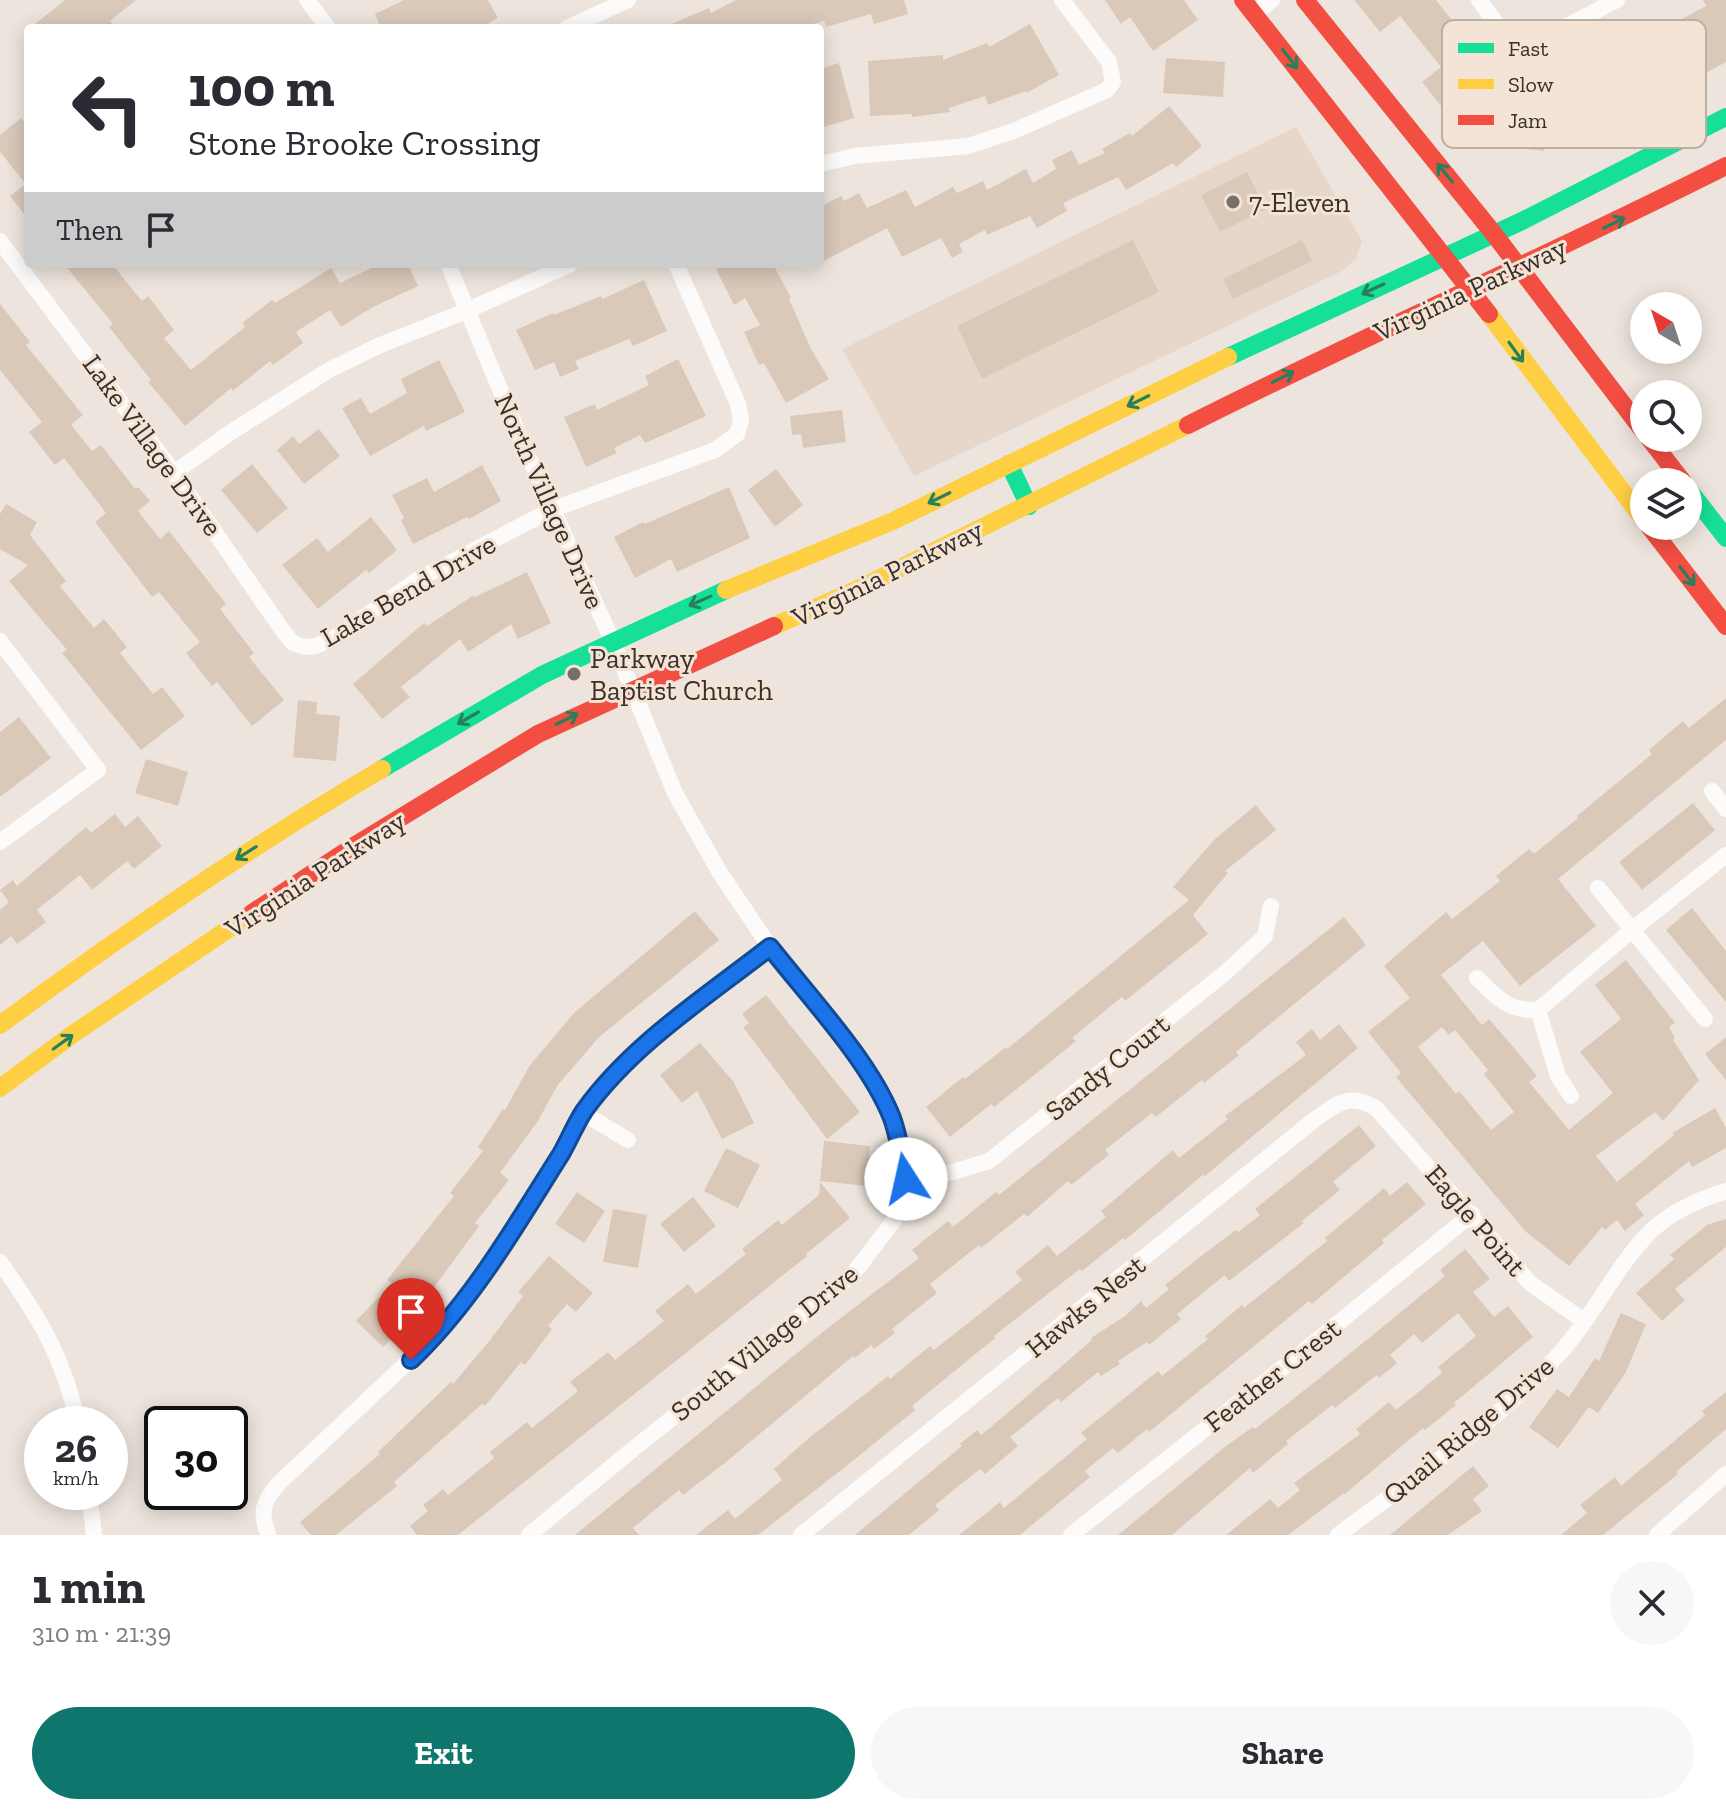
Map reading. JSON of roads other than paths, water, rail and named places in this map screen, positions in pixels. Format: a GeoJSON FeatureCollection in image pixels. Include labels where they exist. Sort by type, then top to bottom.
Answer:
{"type":"FeatureCollection","features":[{"type":"Feature","properties":{"kind":"main road"},"geometry":{"type":"LineString","coordinates":[[1305,0],[1494,234],[1630,414]]}},
{"type":"Feature","properties":{"kind":"main road"},"geometry":{"type":"LineString","coordinates":[[1248,7],[1630,502]]}},
{"type":"Feature","properties":{"kind":"main road","name":"Virginia Parkway"},"geometry":{"type":"LineString","coordinates":[[1706,127],[1726,117]]}},
{"type":"Feature","properties":{"kind":"main road","name":"Virginia Parkway"},"geometry":{"type":"LineString","coordinates":[[0,1025],[92,957],[226,866],[542,675],[612,640],[893,521],[1299,323],[1494,234],[1665,148]]}},
{"type":"Feature","properties":{"kind":"main road","name":"Virginia Parkway"},"geometry":{"type":"LineString","coordinates":[[0,1088],[73,1034],[354,846],[538,734],[844,595],[1029,506],[1311,363],[1603,228],[1726,166]]}},
{"type":"Feature","properties":{"kind":"main road"},"geometry":{"type":"LineString","coordinates":[[1660,452],[1672,468]]}},
{"type":"Feature","properties":{"kind":"main road"},"geometry":{"type":"LineString","coordinates":[[1009,464],[1029,506]]}},
{"type":"Feature","properties":{"kind":"main road"},"geometry":{"type":"LineString","coordinates":[[1702,507],[1726,538]]}},
{"type":"Feature","properties":{"kind":"main road"},"geometry":{"type":"LineString","coordinates":[[1660,540],[1726,626]]}},
{"type":"Feature","properties":{"kind":"street"},"geometry":{"type":"LineString","coordinates":[[307,0],[325,24]]}},
{"type":"Feature","properties":{"kind":"street"},"geometry":{"type":"LineString","coordinates":[[576,24],[628,0]]}},
{"type":"Feature","properties":{"kind":"street"},"geometry":{"type":"LineString","coordinates":[[824,163],[855,156],[968,146],[1016,130],[1107,90],[1113,82],[1109,62],[1062,0]]}},
{"type":"Feature","properties":{"kind":"street"},"geometry":{"type":"LineString","coordinates":[[1248,7],[1272,0]]}},
{"type":"Feature","properties":{"kind":"street"},"geometry":{"type":"LineString","coordinates":[[1479,0],[1495,20]]}},
{"type":"Feature","properties":{"kind":"street"},"geometry":{"type":"LineString","coordinates":[[1576,20],[1617,0]]}},
{"type":"Feature","properties":{"kind":"street","name":"Lake Village Drive"},"geometry":{"type":"LineString","coordinates":[[0,241],[174,473],[283,631],[293,643],[305,647]]}},
{"type":"Feature","properties":{"kind":"street","name":"North Village Drive"},"geometry":{"type":"LineString","coordinates":[[450,268],[551,510],[612,640],[658,754],[697,837],[770,947]]}},
{"type":"Feature","properties":{"kind":"street"},"geometry":{"type":"LineString","coordinates":[[174,473],[228,434],[329,370],[562,268]]}},
{"type":"Feature","properties":{"kind":"street","name":"Lake Bend Drive"},"geometry":{"type":"LineString","coordinates":[[305,647],[334,638],[417,580],[551,510],[715,450],[737,434],[741,420],[738,404],[678,268]]}},
{"type":"Feature","properties":{"kind":"street"},"geometry":{"type":"LineString","coordinates":[[0,641],[98,770],[0,842]]}},
{"type":"Feature","properties":{"kind":"street"},"geometry":{"type":"LineString","coordinates":[[1712,791],[1726,809]]}},
{"type":"Feature","properties":{"kind":"street"},"geometry":{"type":"LineString","coordinates":[[1477,978],[1499,1000],[1521,1010],[1538,1010],[1726,855]]}},
{"type":"Feature","properties":{"kind":"street"},"geometry":{"type":"LineString","coordinates":[[1598,888],[1705,1019]]}},
{"type":"Feature","properties":{"kind":"street","name":"Sandy Court"},"geometry":{"type":"LineString","coordinates":[[906,1179],[953,1172],[989,1161],[1225,973],[1265,936],[1271,906]]}},
{"type":"Feature","properties":{"kind":"street"},"geometry":{"type":"LineString","coordinates":[[268,1535],[263,1513],[265,1500],[278,1484],[429,1342],[499,1252],[583,1113],[615,1073],[770,947]]}},
{"type":"Feature","properties":{"kind":"street","name":"South Village Drive"},"geometry":{"type":"LineString","coordinates":[[529,1535],[853,1274],[895,1219],[906,1179],[891,1116],[868,1076],[770,947]]}},
{"type":"Feature","properties":{"kind":"street"},"geometry":{"type":"LineString","coordinates":[[1538,1010],[1558,1076],[1571,1096]]}},
{"type":"Feature","properties":{"kind":"street","name":"Hawks Nest"},"geometry":{"type":"LineString","coordinates":[[801,1535],[1314,1120],[1346,1100],[1362,1101],[1376,1108]]}},
{"type":"Feature","properties":{"kind":"street","name":"Eagle Point"},"geometry":{"type":"LineString","coordinates":[[1376,1108],[1530,1283],[1584,1321]]}},
{"type":"Feature","properties":{"kind":"street"},"geometry":{"type":"LineString","coordinates":[[583,1113],[628,1140]]}},
{"type":"Feature","properties":{"kind":"street","name":"Quail Ridge Drive"},"geometry":{"type":"LineString","coordinates":[[1338,1535],[1436,1463],[1561,1353],[1630,1255],[1653,1230],[1699,1200],[1726,1191]]}},
{"type":"Feature","properties":{"kind":"street","name":"Feather Crest"},"geometry":{"type":"LineString","coordinates":[[1071,1535],[1472,1214]]}},
{"type":"Feature","properties":{"kind":"street"},"geometry":{"type":"LineString","coordinates":[[0,1262],[58,1354],[73,1406]]}},
{"type":"Feature","properties":{"kind":"street"},"geometry":{"type":"LineString","coordinates":[[1657,1535],[1726,1474]]}},
{"type":"Feature","properties":{"kind":"street"},"geometry":{"type":"LineString","coordinates":[[91,1510],[94,1535]]}},
{"type":"Feature","properties":{"kind":"place","name":"7-Eleven"},"geometry":{"type":"Point","coordinates":[1233,202]}},
{"type":"Feature","properties":{"kind":"place","name":"Parkway Baptist Church"},"geometry":{"type":"Point","coordinates":[574,674]}}]}
